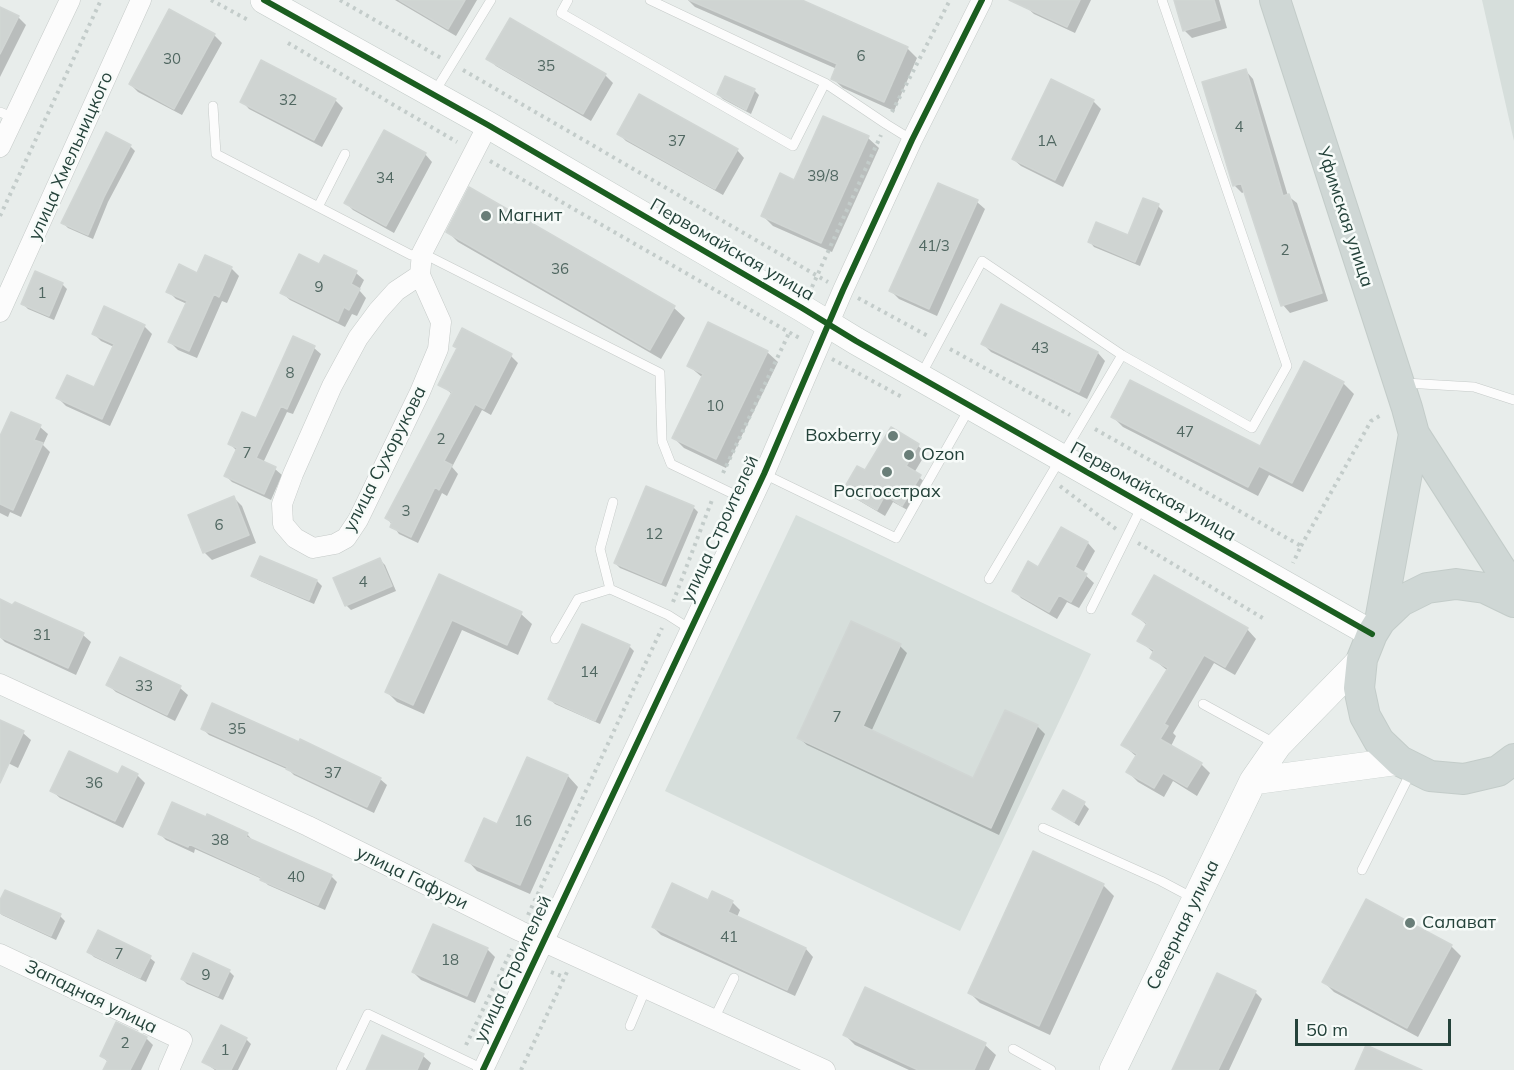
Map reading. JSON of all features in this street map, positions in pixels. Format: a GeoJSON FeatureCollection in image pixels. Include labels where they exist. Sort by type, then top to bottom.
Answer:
{"type":"FeatureCollection","features":[{"type":"Feature","properties":{"kind":"main road","name":"Уфимская улица"},"geometry":{"type":"LineString","coordinates":[[1275,0],[1414,434]]}},
{"type":"Feature","properties":{"kind":"main road"},"geometry":{"type":"LineString","coordinates":[[1414,434],[1514,590]]}},
{"type":"Feature","properties":{"kind":"main road"},"geometry":{"type":"LineString","coordinates":[[1414,434],[1359,688],[1365,716],[1379,741],[1407,765],[1431,776],[1464,779],[1508,768]]}},
{"type":"Feature","properties":{"kind":"main road"},"geometry":{"type":"LineString","coordinates":[[1371,638],[1401,601],[1427,588],[1456,584],[1485,588],[1514,602]]}},
{"type":"Feature","properties":{"kind":"street"},"geometry":{"type":"LineString","coordinates":[[0,147],[7,115],[69,0]]}},
{"type":"Feature","properties":{"kind":"street","name":"улица Хмельницкого"},"geometry":{"type":"LineString","coordinates":[[0,312],[141,0]]}},
{"type":"Feature","properties":{"kind":"street","name":"улица Строителей"},"geometry":{"type":"LineString","coordinates":[[483,1070],[764,474],[828,324],[912,140],[982,0]]}},
{"type":"Feature","properties":{"kind":"street","name":"Первомайская улица"},"geometry":{"type":"LineString","coordinates":[[259,11],[433,95],[488,125],[796,320],[828,324],[915,389],[971,406],[1055,467],[1143,503],[1371,638]]}},
{"type":"Feature","properties":{"kind":"street","name":"улица Сухорукова"},"geometry":{"type":"LineString","coordinates":[[420,275],[396,291],[358,338],[332,386],[292,474],[282,504],[283,524],[295,538],[313,548],[334,544],[346,538],[358,520],[420,392],[438,349],[441,322],[420,275],[422,253],[488,125]]}},
{"type":"Feature","properties":{"kind":"street","name":"Северная улица"},"geometry":{"type":"LineString","coordinates":[[1113,1070],[1253,781],[1278,745],[1371,638]]}},
{"type":"Feature","properties":{"kind":"street","name":"улица Гафури"},"geometry":{"type":"LineString","coordinates":[[0,684],[308,826],[520,931],[825,1070]]}},
{"type":"Feature","properties":{"kind":"street"},"geometry":{"type":"LineString","coordinates":[[1253,781],[1407,765]]}},
{"type":"Feature","properties":{"kind":"street","name":"Западная улица"},"geometry":{"type":"LineString","coordinates":[[0,954],[182,1041],[169,1070]]}},
{"type":"Feature","properties":{"kind":"lane"},"geometry":{"type":"LineString","coordinates":[[433,95],[491,0]]}},
{"type":"Feature","properties":{"kind":"lane"},"geometry":{"type":"LineString","coordinates":[[568,0],[561,13],[794,146],[825,83]]}},
{"type":"Feature","properties":{"kind":"lane"},"geometry":{"type":"LineString","coordinates":[[650,0],[825,83],[912,140]]}},
{"type":"Feature","properties":{"kind":"lane"},"geometry":{"type":"LineString","coordinates":[[915,389],[982,261],[1122,355],[1252,428],[1287,366],[1162,0]]}},
{"type":"Feature","properties":{"kind":"lane"},"geometry":{"type":"LineString","coordinates":[[213,106],[216,154],[411,255],[422,253],[660,373],[662,441],[671,464],[750,502]]}},
{"type":"Feature","properties":{"kind":"lane"},"geometry":{"type":"LineString","coordinates":[[318,207],[345,154]]}},
{"type":"Feature","properties":{"kind":"lane"},"geometry":{"type":"LineString","coordinates":[[989,579],[1122,355]]}},
{"type":"Feature","properties":{"kind":"lane"},"geometry":{"type":"LineString","coordinates":[[1398,383],[1474,387],[1514,400]]}},
{"type":"Feature","properties":{"kind":"lane"},"geometry":{"type":"LineString","coordinates":[[764,474],[896,538],[971,406]]}},
{"type":"Feature","properties":{"kind":"lane"},"geometry":{"type":"LineString","coordinates":[[610,589],[600,549],[613,502]]}},
{"type":"Feature","properties":{"kind":"lane"},"geometry":{"type":"LineString","coordinates":[[1091,609],[1143,503]]}},
{"type":"Feature","properties":{"kind":"lane"},"geometry":{"type":"LineString","coordinates":[[555,639],[578,599],[610,589],[668,615],[690,629]]}},
{"type":"Feature","properties":{"kind":"lane"},"geometry":{"type":"LineString","coordinates":[[1203,704],[1278,745]]}},
{"type":"Feature","properties":{"kind":"lane"},"geometry":{"type":"LineString","coordinates":[[1362,870],[1407,765]]}},
{"type":"Feature","properties":{"kind":"lane"},"geometry":{"type":"LineString","coordinates":[[1043,828],[1161,881],[1195,899]]}},
{"type":"Feature","properties":{"kind":"lane"},"geometry":{"type":"LineString","coordinates":[[714,1018],[734,978]]}},
{"type":"Feature","properties":{"kind":"lane"},"geometry":{"type":"LineString","coordinates":[[630,1026],[646,988]]}},
{"type":"Feature","properties":{"kind":"lane"},"geometry":{"type":"LineString","coordinates":[[341,1070],[368,1014],[483,1070]]}},
{"type":"Feature","properties":{"kind":"lane"},"geometry":{"type":"LineString","coordinates":[[1013,1049],[1051,1070]]}},
{"type":"Feature","properties":{"kind":"path"},"geometry":{"type":"LineString","coordinates":[[0,216],[101,0]]}},
{"type":"Feature","properties":{"kind":"path"},"geometry":{"type":"LineString","coordinates":[[211,0],[259,11]]}},
{"type":"Feature","properties":{"kind":"path"},"geometry":{"type":"LineString","coordinates":[[460,1058],[668,615],[717,486],[885,124],[950,0]]}},
{"type":"Feature","properties":{"kind":"path"},"geometry":{"type":"LineString","coordinates":[[283,40],[473,151],[796,320],[818,351],[915,389]]}},
{"type":"Feature","properties":{"kind":"path"},"geometry":{"type":"LineString","coordinates":[[1301,546],[1371,421],[1384,414]]}},
{"type":"Feature","properties":{"kind":"path"},"geometry":{"type":"LineString","coordinates":[[1055,467],[1126,536],[1266,620]]}},
{"type":"Feature","properties":{"kind":"path"},"geometry":{"type":"LineString","coordinates":[[521,1070],[575,956]]}},
{"type":"Feature","properties":{"kind":"shaded area"},"geometry":{"type":"Polygon","coordinates":[[[1482,0],[1514,0],[1514,141],[1482,0]]]}},
{"type":"Feature","properties":{"kind":"shaded area"},"geometry":{"type":"Polygon","coordinates":[[[796,515],[1091,654],[960,931],[665,791],[796,515]]]}},
{"type":"Feature","properties":{"kind":"building"},"geometry":{"type":"Polygon","coordinates":[[[399,0],[465,0],[448,29],[399,0]]]}},
{"type":"Feature","properties":{"kind":"building"},"geometry":{"type":"Polygon","coordinates":[[[689,0],[802,0],[908,47],[884,102],[831,79],[837,64],[689,0]]]}},
{"type":"Feature","properties":{"kind":"building"},"geometry":{"type":"Polygon","coordinates":[[[1009,0],[1080,0],[1067,27],[1009,0]]]}},
{"type":"Feature","properties":{"kind":"building"},"geometry":{"type":"Polygon","coordinates":[[[1174,0],[1214,0],[1220,20],[1183,31],[1174,0]]]}},
{"type":"Feature","properties":{"kind":"building"},"geometry":{"type":"Polygon","coordinates":[[[0,7],[19,16],[0,54],[0,7]]]}},
{"type":"Feature","properties":{"kind":"building"},"geometry":{"type":"Polygon","coordinates":[[[169,9],[215,34],[174,109],[129,84],[169,9]]]}},
{"type":"Feature","properties":{"kind":"building"},"geometry":{"type":"Polygon","coordinates":[[[510,18],[606,74],[583,114],[486,59],[510,18]]]}},
{"type":"Feature","properties":{"kind":"building"},"geometry":{"type":"Polygon","coordinates":[[[261,60],[336,99],[314,140],[240,102],[261,60]]]}},
{"type":"Feature","properties":{"kind":"building"},"geometry":{"type":"Polygon","coordinates":[[[1246,69],[1283,196],[1289,194],[1322,293],[1281,306],[1241,183],[1233,186],[1202,82],[1246,69]]]}},
{"type":"Feature","properties":{"kind":"building"},"geometry":{"type":"Polygon","coordinates":[[[725,76],[755,89],[746,110],[717,94],[725,76]]]}},
{"type":"Feature","properties":{"kind":"building"},"geometry":{"type":"Polygon","coordinates":[[[1051,79],[1094,100],[1055,180],[1012,159],[1051,79]]]}},
{"type":"Feature","properties":{"kind":"building"},"geometry":{"type":"Polygon","coordinates":[[[639,94],[738,149],[715,189],[617,134],[639,94]]]}},
{"type":"Feature","properties":{"kind":"building"},"geometry":{"type":"Polygon","coordinates":[[[823,116],[869,136],[821,243],[761,216],[780,173],[794,180],[823,116]]]}},
{"type":"Feature","properties":{"kind":"building"},"geometry":{"type":"Polygon","coordinates":[[[384,130],[426,153],[386,226],[344,203],[384,130]]]}},
{"type":"Feature","properties":{"kind":"building"},"geometry":{"type":"Polygon","coordinates":[[[106,132],[131,145],[104,197],[88,235],[61,223],[106,132]]]}},
{"type":"Feature","properties":{"kind":"building"},"geometry":{"type":"Polygon","coordinates":[[[938,183],[978,200],[929,309],[889,291],[938,183]]]}},
{"type":"Feature","properties":{"kind":"building"},"geometry":{"type":"Polygon","coordinates":[[[469,187],[675,306],[650,350],[446,232],[469,187]]]}},
{"type":"Feature","properties":{"kind":"building"},"geometry":{"type":"Polygon","coordinates":[[[1143,198],[1159,204],[1135,262],[1088,242],[1096,222],[1128,235],[1143,198]]]}},
{"type":"Feature","properties":{"kind":"building"},"geometry":{"type":"Polygon","coordinates":[[[299,254],[319,264],[324,255],[357,271],[351,284],[360,289],[349,310],[344,307],[338,321],[280,293],[299,254]]]}},
{"type":"Feature","properties":{"kind":"building"},"geometry":{"type":"Polygon","coordinates":[[[205,255],[232,267],[219,297],[214,294],[189,351],[168,342],[187,301],[166,292],[179,264],[197,273],[205,255]]]}},
{"type":"Feature","properties":{"kind":"building"},"geometry":{"type":"Polygon","coordinates":[[[35,271],[63,283],[49,316],[21,304],[35,271]]]}},
{"type":"Feature","properties":{"kind":"building"},"geometry":{"type":"Polygon","coordinates":[[[1001,304],[1098,352],[1079,392],[981,344],[1001,304]]]}},
{"type":"Feature","properties":{"kind":"building"},"geometry":{"type":"Polygon","coordinates":[[[104,306],[145,325],[102,419],[56,398],[67,375],[94,387],[114,344],[92,334],[104,306]]]}},
{"type":"Feature","properties":{"kind":"building"},"geometry":{"type":"Polygon","coordinates":[[[708,322],[768,351],[716,459],[672,438],[703,374],[687,366],[708,322]]]}},
{"type":"Feature","properties":{"kind":"building"},"geometry":{"type":"Polygon","coordinates":[[[462,328],[512,354],[484,409],[475,404],[444,461],[452,465],[439,490],[435,487],[411,537],[390,527],[392,522],[385,518],[452,392],[438,385],[457,348],[453,346],[462,328]]]}},
{"type":"Feature","properties":{"kind":"building"},"geometry":{"type":"Polygon","coordinates":[[[293,336],[315,346],[287,409],[281,406],[256,458],[276,467],[264,494],[224,476],[237,448],[228,444],[242,412],[256,418],[293,336]]]}},
{"type":"Feature","properties":{"kind":"building"},"geometry":{"type":"Polygon","coordinates":[[[1304,361],[1344,382],[1292,483],[1259,466],[1248,487],[1111,417],[1130,380],[1260,446],[1304,361]]]}},
{"type":"Feature","properties":{"kind":"building"},"geometry":{"type":"Polygon","coordinates":[[[11,412],[41,425],[34,440],[43,443],[13,510],[0,504],[0,436],[11,412]]]}},
{"type":"Feature","properties":{"kind":"building"},"geometry":{"type":"Polygon","coordinates":[[[891,427],[919,444],[906,466],[921,475],[902,506],[885,495],[877,510],[843,490],[857,466],[865,470],[891,427]]]}},
{"type":"Feature","properties":{"kind":"building"},"geometry":{"type":"Polygon","coordinates":[[[646,486],[694,506],[661,583],[614,563],[646,486]]]}},
{"type":"Feature","properties":{"kind":"building"},"geometry":{"type":"Polygon","coordinates":[[[234,496],[249,535],[203,553],[188,515],[234,496]]]}},
{"type":"Feature","properties":{"kind":"building"},"geometry":{"type":"Polygon","coordinates":[[[1061,527],[1088,542],[1075,567],[1087,574],[1071,602],[1059,595],[1049,612],[1012,591],[1028,561],[1038,567],[1061,527]]]}},
{"type":"Feature","properties":{"kind":"building"},"geometry":{"type":"Polygon","coordinates":[[[260,556],[317,580],[309,600],[251,576],[260,556]]]}},
{"type":"Feature","properties":{"kind":"building"},"geometry":{"type":"Polygon","coordinates":[[[380,558],[392,586],[345,606],[333,578],[380,558]]]}},
{"type":"Feature","properties":{"kind":"building"},"geometry":{"type":"Polygon","coordinates":[[[439,574],[522,612],[507,645],[452,620],[413,705],[385,692],[439,574]]]}},
{"type":"Feature","properties":{"kind":"building"},"geometry":{"type":"Polygon","coordinates":[[[1154,575],[1248,628],[1225,667],[1204,655],[1164,724],[1168,726],[1160,739],[1202,763],[1187,787],[1163,773],[1154,788],[1126,772],[1137,754],[1121,745],[1168,668],[1150,658],[1154,650],[1137,641],[1147,623],[1132,614],[1154,575]]]}},
{"type":"Feature","properties":{"kind":"building"},"geometry":{"type":"Polygon","coordinates":[[[0,599],[12,605],[15,602],[84,633],[68,668],[0,637],[0,599]]]}},
{"type":"Feature","properties":{"kind":"building"},"geometry":{"type":"Polygon","coordinates":[[[851,621],[901,644],[863,726],[973,778],[1005,710],[1038,725],[991,828],[797,738],[851,621]]]}},
{"type":"Feature","properties":{"kind":"building"},"geometry":{"type":"Polygon","coordinates":[[[582,624],[630,645],[595,721],[548,699],[582,624]]]}},
{"type":"Feature","properties":{"kind":"building"},"geometry":{"type":"Polygon","coordinates":[[[120,657],[181,686],[167,715],[106,685],[120,657]]]}},
{"type":"Feature","properties":{"kind":"building"},"geometry":{"type":"Polygon","coordinates":[[[212,703],[299,742],[300,739],[381,778],[367,807],[286,769],[287,767],[201,729],[212,703]]]}},
{"type":"Feature","properties":{"kind":"building"},"geometry":{"type":"Polygon","coordinates":[[[0,720],[24,731],[0,783],[0,720]]]}},
{"type":"Feature","properties":{"kind":"building"},"geometry":{"type":"Polygon","coordinates":[[[69,751],[118,774],[122,766],[138,774],[115,821],[50,791],[69,751]]]}},
{"type":"Feature","properties":{"kind":"building"},"geometry":{"type":"Polygon","coordinates":[[[527,757],[568,775],[520,885],[465,861],[484,818],[497,824],[527,757]]]}},
{"type":"Feature","properties":{"kind":"building"},"geometry":{"type":"Polygon","coordinates":[[[1063,790],[1085,802],[1074,822],[1052,809],[1063,790]]]}},
{"type":"Feature","properties":{"kind":"building"},"geometry":{"type":"Polygon","coordinates":[[[172,802],[206,817],[207,814],[248,833],[246,837],[332,875],[318,905],[260,880],[261,877],[189,844],[188,847],[158,834],[172,802]]]}},
{"type":"Feature","properties":{"kind":"building"},"geometry":{"type":"Polygon","coordinates":[[[1033,851],[1104,884],[1039,1026],[968,993],[1033,851]]]}},
{"type":"Feature","properties":{"kind":"building"},"geometry":{"type":"Polygon","coordinates":[[[672,883],[708,900],[712,891],[733,901],[728,912],[806,948],[787,990],[652,927],[672,883]]]}},
{"type":"Feature","properties":{"kind":"building"},"geometry":{"type":"Polygon","coordinates":[[[5,890],[61,914],[51,936],[0,913],[0,900],[5,890]]]}},
{"type":"Feature","properties":{"kind":"building"},"geometry":{"type":"Polygon","coordinates":[[[1366,899],[1452,945],[1407,1028],[1322,982],[1366,899]]]}},
{"type":"Feature","properties":{"kind":"building"},"geometry":{"type":"Polygon","coordinates":[[[433,924],[488,948],[467,996],[412,972],[433,924]]]}},
{"type":"Feature","properties":{"kind":"building"},"geometry":{"type":"Polygon","coordinates":[[[98,930],[151,956],[140,978],[87,952],[98,930]]]}},
{"type":"Feature","properties":{"kind":"building"},"geometry":{"type":"Polygon","coordinates":[[[193,953],[230,970],[218,996],[181,979],[193,953]]]}},
{"type":"Feature","properties":{"kind":"building"},"geometry":{"type":"Polygon","coordinates":[[[1217,973],[1256,991],[1218,1070],[1172,1070],[1217,973]]]}},
{"type":"Feature","properties":{"kind":"building"},"geometry":{"type":"Polygon","coordinates":[[[865,987],[986,1043],[974,1070],[918,1070],[843,1035],[865,987]]]}},
{"type":"Feature","properties":{"kind":"building"},"geometry":{"type":"Polygon","coordinates":[[[116,1022],[147,1037],[130,1070],[103,1070],[108,1060],[100,1056],[116,1022]]]}},
{"type":"Feature","properties":{"kind":"building"},"geometry":{"type":"Polygon","coordinates":[[[221,1025],[247,1038],[231,1070],[218,1070],[202,1062],[221,1025]]]}},
{"type":"Feature","properties":{"kind":"building"},"geometry":{"type":"Polygon","coordinates":[[[382,1035],[424,1054],[417,1070],[366,1070],[382,1035]]]}},
{"type":"Feature","properties":{"kind":"building"},"geometry":{"type":"Polygon","coordinates":[[[1366,1045],[1422,1070],[1355,1070],[1366,1045]]]}},
{"type":"Feature","properties":{"kind":"cycle path"},"geometry":{"type":"LineString","coordinates":[[264,0],[488,125],[856,341],[1372,634]]}},
{"type":"Feature","properties":{"kind":"cycle path"},"geometry":{"type":"LineString","coordinates":[[483,1070],[764,474],[843,290],[912,140],[982,0]]}},
{"type":"Feature","properties":{"kind":"place","name":"Магнит"},"geometry":{"type":"Point","coordinates":[486,216]}},
{"type":"Feature","properties":{"kind":"place","name":"Boxberry"},"geometry":{"type":"Point","coordinates":[893,436]}},
{"type":"Feature","properties":{"kind":"place","name":"Ozon"},"geometry":{"type":"Point","coordinates":[909,455]}},
{"type":"Feature","properties":{"kind":"place","name":"Росгосстрах"},"geometry":{"type":"Point","coordinates":[887,472]}},
{"type":"Feature","properties":{"kind":"place","name":"Салават"},"geometry":{"type":"Point","coordinates":[1410,923]}}]}
